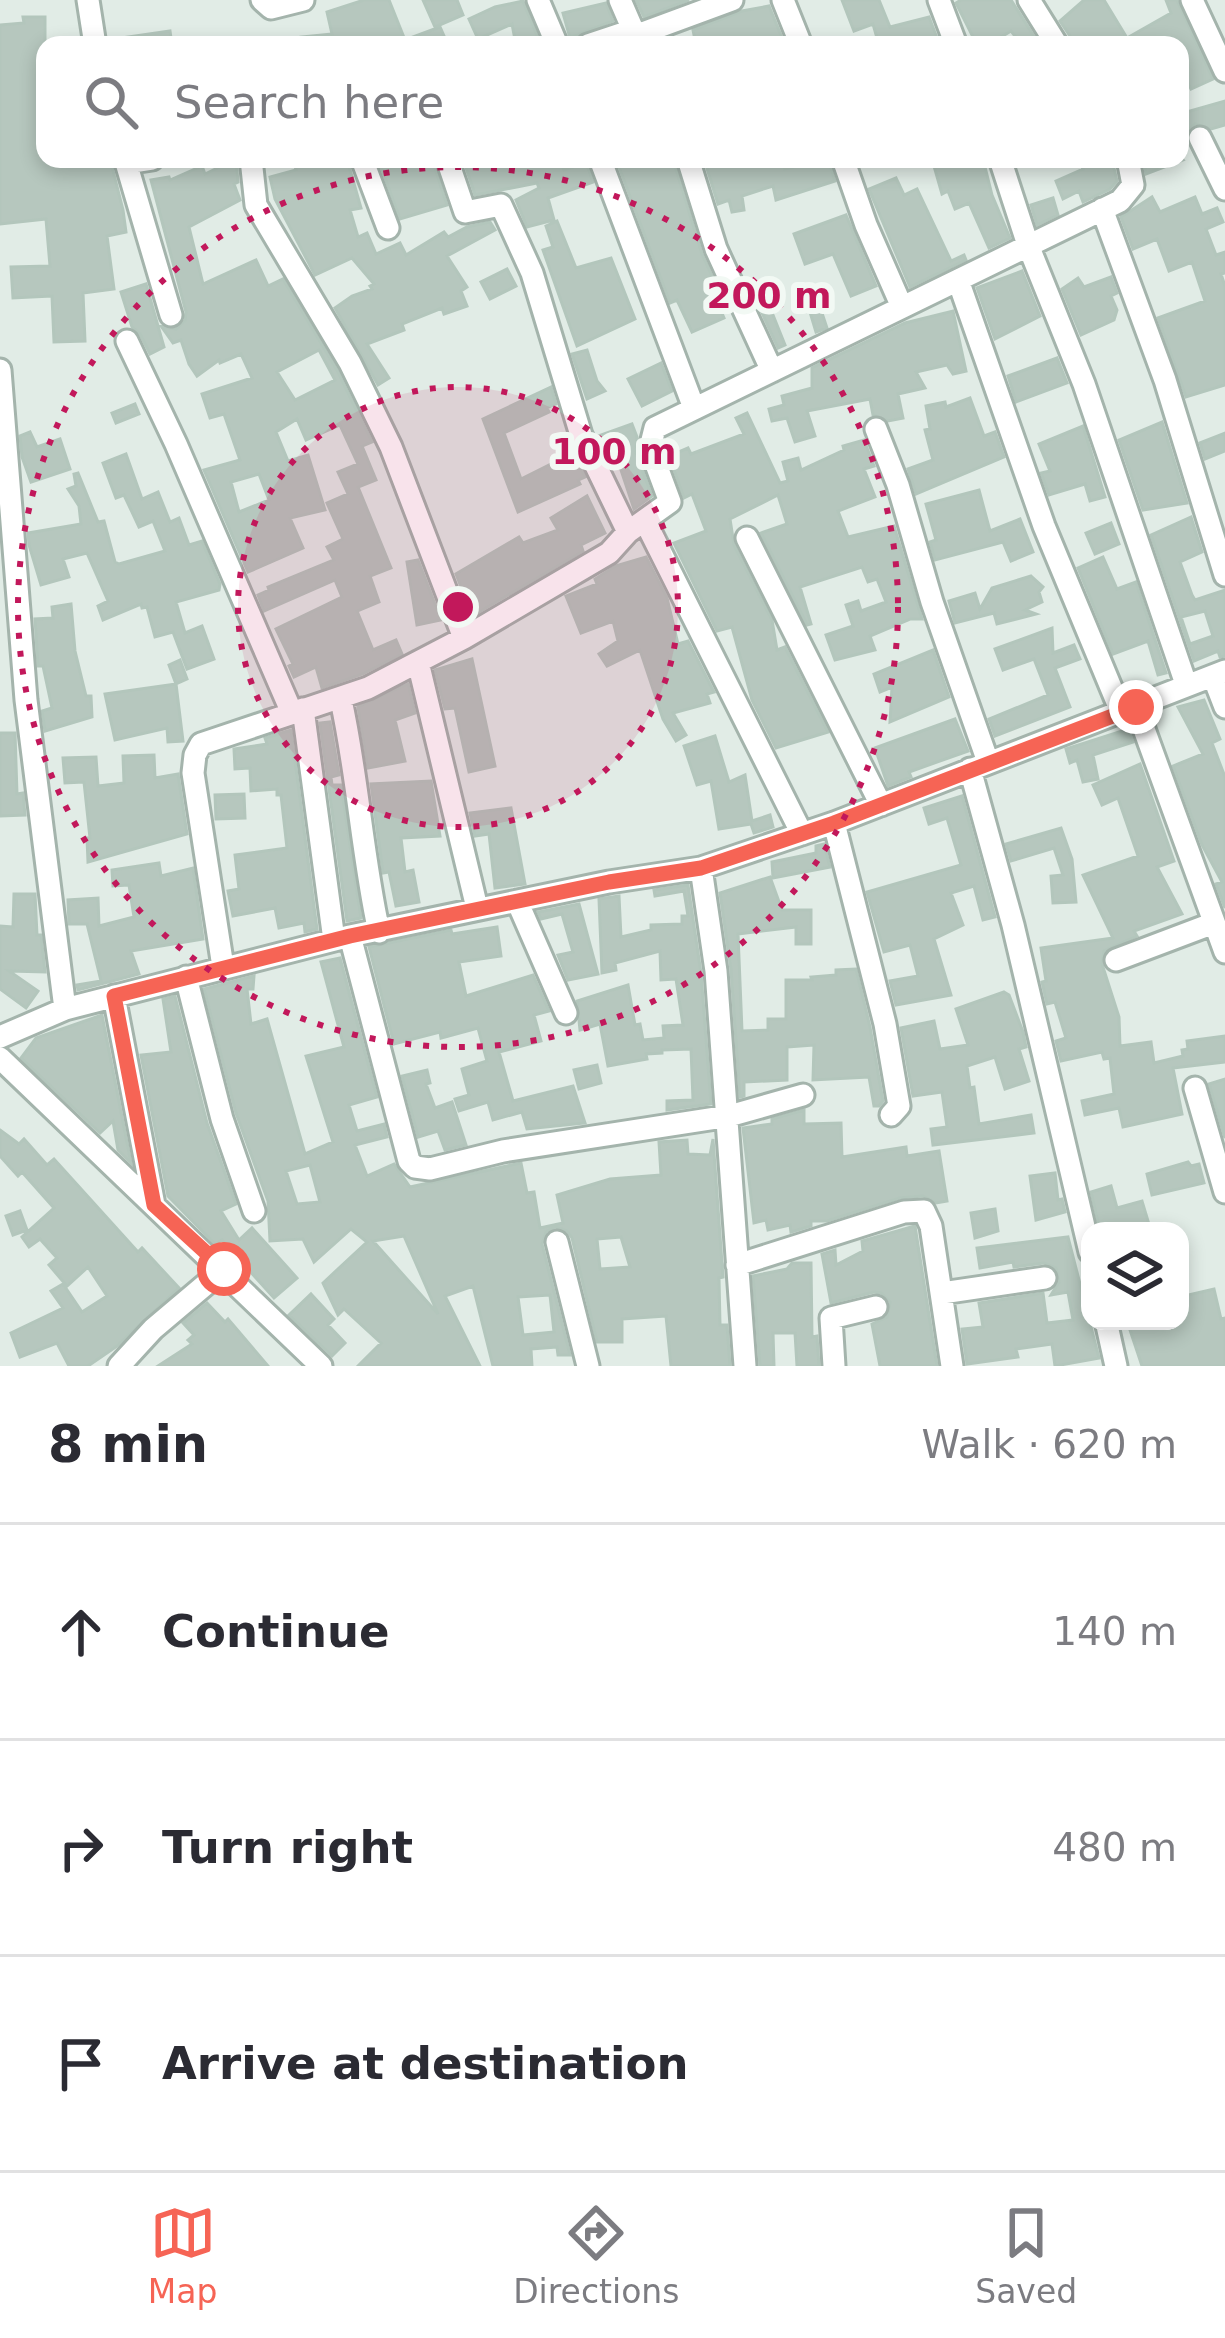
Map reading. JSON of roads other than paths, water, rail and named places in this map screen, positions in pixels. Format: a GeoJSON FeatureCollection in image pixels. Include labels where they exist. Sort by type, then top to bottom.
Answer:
{"type":"FeatureCollection","features":[{"type":"Feature","properties":{"kind":"street"},"geometry":{"type":"LineString","coordinates":[[88,0],[94,36]]}},
{"type":"Feature","properties":{"kind":"street"},"geometry":{"type":"LineString","coordinates":[[262,0],[271,8],[303,0]]}},
{"type":"Feature","properties":{"kind":"street"},"geometry":{"type":"LineString","coordinates":[[538,0],[553,36]]}},
{"type":"Feature","properties":{"kind":"street"},"geometry":{"type":"LineString","coordinates":[[620,0],[637,36]]}},
{"type":"Feature","properties":{"kind":"street"},"geometry":{"type":"LineString","coordinates":[[640,36],[732,0]]}},
{"type":"Feature","properties":{"kind":"street"},"geometry":{"type":"LineString","coordinates":[[783,0],[797,36]]}},
{"type":"Feature","properties":{"kind":"street"},"geometry":{"type":"LineString","coordinates":[[939,0],[953,36]]}},
{"type":"Feature","properties":{"kind":"street"},"geometry":{"type":"LineString","coordinates":[[1029,0],[1051,36]]}},
{"type":"Feature","properties":{"kind":"street"},"geometry":{"type":"LineString","coordinates":[[1192,0],[1225,71]]}},
{"type":"Feature","properties":{"kind":"street"},"geometry":{"type":"LineString","coordinates":[[1200,138],[1225,189]]}},
{"type":"Feature","properties":{"kind":"street"},"geometry":{"type":"LineString","coordinates":[[127,168],[171,315]]}},
{"type":"Feature","properties":{"kind":"street"},"geometry":{"type":"LineString","coordinates":[[255,168],[256,206],[350,363],[391,447],[464,638]]}},
{"type":"Feature","properties":{"kind":"street"},"geometry":{"type":"LineString","coordinates":[[365,168],[388,227]]}},
{"type":"Feature","properties":{"kind":"street"},"geometry":{"type":"LineString","coordinates":[[450,168],[465,212],[501,206],[532,273],[581,435],[802,834]]}},
{"type":"Feature","properties":{"kind":"street"},"geometry":{"type":"LineString","coordinates":[[604,168],[694,408]]}},
{"type":"Feature","properties":{"kind":"street"},"geometry":{"type":"LineString","coordinates":[[691,168],[716,249],[772,371]]}},
{"type":"Feature","properties":{"kind":"street"},"geometry":{"type":"LineString","coordinates":[[847,168],[902,308]]}},
{"type":"Feature","properties":{"kind":"street"},"geometry":{"type":"LineString","coordinates":[[1003,168],[1084,384],[1186,684]]}},
{"type":"Feature","properties":{"kind":"street"},"geometry":{"type":"LineString","coordinates":[[224,967],[193,773],[201,744],[341,700],[464,638],[609,553],[668,506],[670,498],[650,448],[652,432],[1102,209],[1132,190],[1131,168]]}},
{"type":"Feature","properties":{"kind":"street"},"geometry":{"type":"LineString","coordinates":[[1102,209],[1165,380],[1225,574]]}},
{"type":"Feature","properties":{"kind":"street"},"geometry":{"type":"LineString","coordinates":[[958,280],[1015,432],[1044,526],[1129,711],[1225,952]]}},
{"type":"Feature","properties":{"kind":"street"},"geometry":{"type":"LineString","coordinates":[[128,341],[297,711],[342,938],[409,1161],[416,1168],[430,1169],[502,1151],[729,1116],[803,1095]]}},
{"type":"Feature","properties":{"kind":"street"},"geometry":{"type":"LineString","coordinates":[[0,370],[26,700],[64,1009]]}},
{"type":"Feature","properties":{"kind":"street"},"geometry":{"type":"LineString","coordinates":[[876,429],[898,485],[979,765],[1083,1222]]}},
{"type":"Feature","properties":{"kind":"street"},"geometry":{"type":"LineString","coordinates":[[747,538],[881,805]]}},
{"type":"Feature","properties":{"kind":"street"},"geometry":{"type":"LineString","coordinates":[[418,662],[477,908]]}},
{"type":"Feature","properties":{"kind":"street"},"geometry":{"type":"LineString","coordinates":[[0,1037],[64,1009],[342,938],[477,908],[701,868],[834,823],[1219,674],[1225,707]]}},
{"type":"Feature","properties":{"kind":"street"},"geometry":{"type":"LineString","coordinates":[[341,700],[380,932]]}},
{"type":"Feature","properties":{"kind":"street"},"geometry":{"type":"LineString","coordinates":[[834,823],[885,1024],[898,1106],[891,1115]]}},
{"type":"Feature","properties":{"kind":"street"},"geometry":{"type":"LineString","coordinates":[[701,868],[729,1116],[745,1366]]}},
{"type":"Feature","properties":{"kind":"street"},"geometry":{"type":"LineString","coordinates":[[517,901],[566,1012]]}},
{"type":"Feature","properties":{"kind":"street"},"geometry":{"type":"LineString","coordinates":[[1116,961],[1214,923]]}},
{"type":"Feature","properties":{"kind":"street"},"geometry":{"type":"LineString","coordinates":[[186,977],[222,1119],[254,1211]]}},
{"type":"Feature","properties":{"kind":"street"},"geometry":{"type":"LineString","coordinates":[[114,996],[154,1205]]}},
{"type":"Feature","properties":{"kind":"street"},"geometry":{"type":"LineString","coordinates":[[0,1058],[321,1366]]}},
{"type":"Feature","properties":{"kind":"street"},"geometry":{"type":"LineString","coordinates":[[1195,1088],[1225,1192]]}},
{"type":"Feature","properties":{"kind":"street"},"geometry":{"type":"LineString","coordinates":[[737,1264],[920,1210],[928,1214],[931,1226],[952,1366]]}},
{"type":"Feature","properties":{"kind":"street"},"geometry":{"type":"LineString","coordinates":[[556,1242],[588,1366]]}},
{"type":"Feature","properties":{"kind":"street"},"geometry":{"type":"LineString","coordinates":[[118,1366],[153,1329],[224,1269]]}},
{"type":"Feature","properties":{"kind":"street"},"geometry":{"type":"LineString","coordinates":[[943,1293],[1045,1278]]}},
{"type":"Feature","properties":{"kind":"street"},"geometry":{"type":"LineString","coordinates":[[834,1366],[831,1318],[876,1307]]}},
{"type":"Feature","properties":{"kind":"street"},"geometry":{"type":"LineString","coordinates":[[1108,1330],[1117,1366]]}}]}
